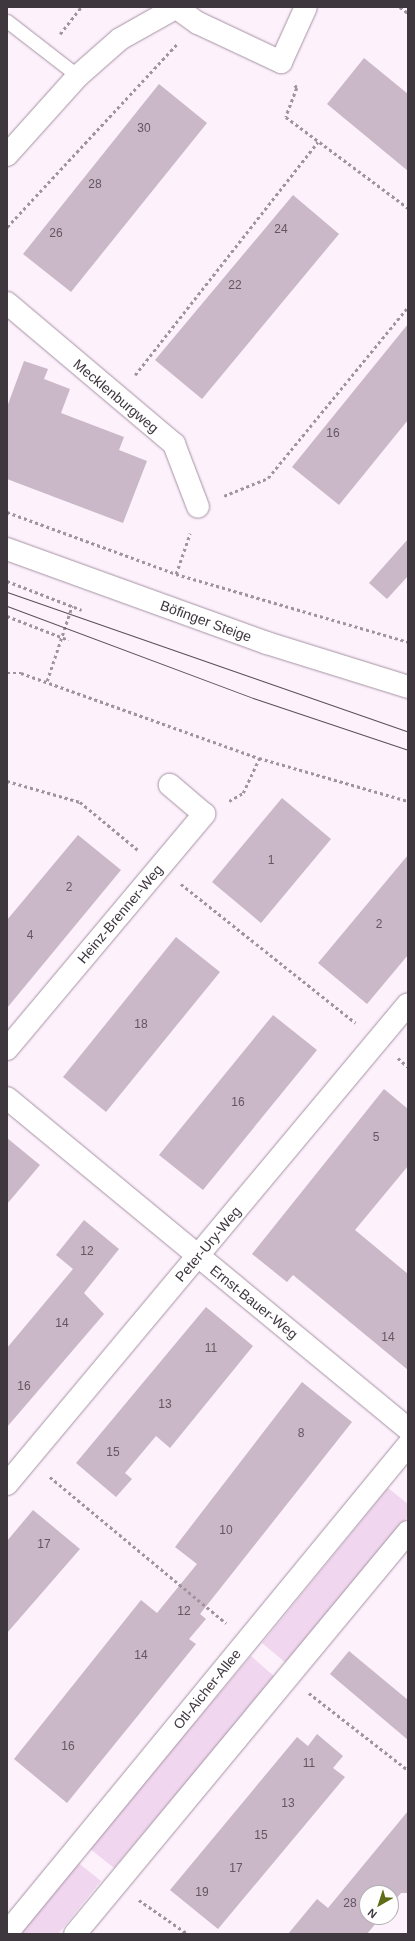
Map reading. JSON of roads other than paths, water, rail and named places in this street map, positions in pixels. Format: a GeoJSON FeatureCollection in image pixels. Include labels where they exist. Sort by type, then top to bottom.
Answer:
{"type":"FeatureCollection","features":[{"type":"Feature","properties":{"kind":"street"},"geometry":{"type":"LineString","coordinates":[[7,155],[78,76],[120,39],[177,7],[198,23],[280,62],[306,7]]}},
{"type":"Feature","properties":{"kind":"street","name":"Mecklenburgweg"},"geometry":{"type":"LineString","coordinates":[[7,303],[174,444],[198,507]]}},
{"type":"Feature","properties":{"kind":"street","name":"Böfinger Steige"},"geometry":{"type":"LineString","coordinates":[[7,549],[267,643],[408,687]]}},
{"type":"Feature","properties":{"kind":"street","name":"Heinz-Brenner-Weg"},"geometry":{"type":"LineString","coordinates":[[7,1049],[204,814],[170,785]]}},
{"type":"Feature","properties":{"kind":"street","name":"Peter-Ury-Weg"},"geometry":{"type":"LineString","coordinates":[[7,1484],[408,1004]]}},
{"type":"Feature","properties":{"kind":"street","name":"Ernst-Bauer-Weg"},"geometry":{"type":"LineString","coordinates":[[7,1098],[408,1429]]}},
{"type":"Feature","properties":{"kind":"street","name":"Otl-Aicher-Allee"},"geometry":{"type":"LineString","coordinates":[[7,1934],[408,1445]]}},
{"type":"Feature","properties":{"kind":"street"},"geometry":{"type":"LineString","coordinates":[[75,1934],[408,1532]]}},
{"type":"Feature","properties":{"kind":"lane"},"geometry":{"type":"LineString","coordinates":[[7,21],[46,53],[78,76]]}},
{"type":"Feature","properties":{"kind":"tram line"},"geometry":{"type":"LineString","coordinates":[[7,592],[408,732]]}},
{"type":"Feature","properties":{"kind":"tram line"},"geometry":{"type":"LineString","coordinates":[[7,606],[253,698],[408,750]]}}]}
